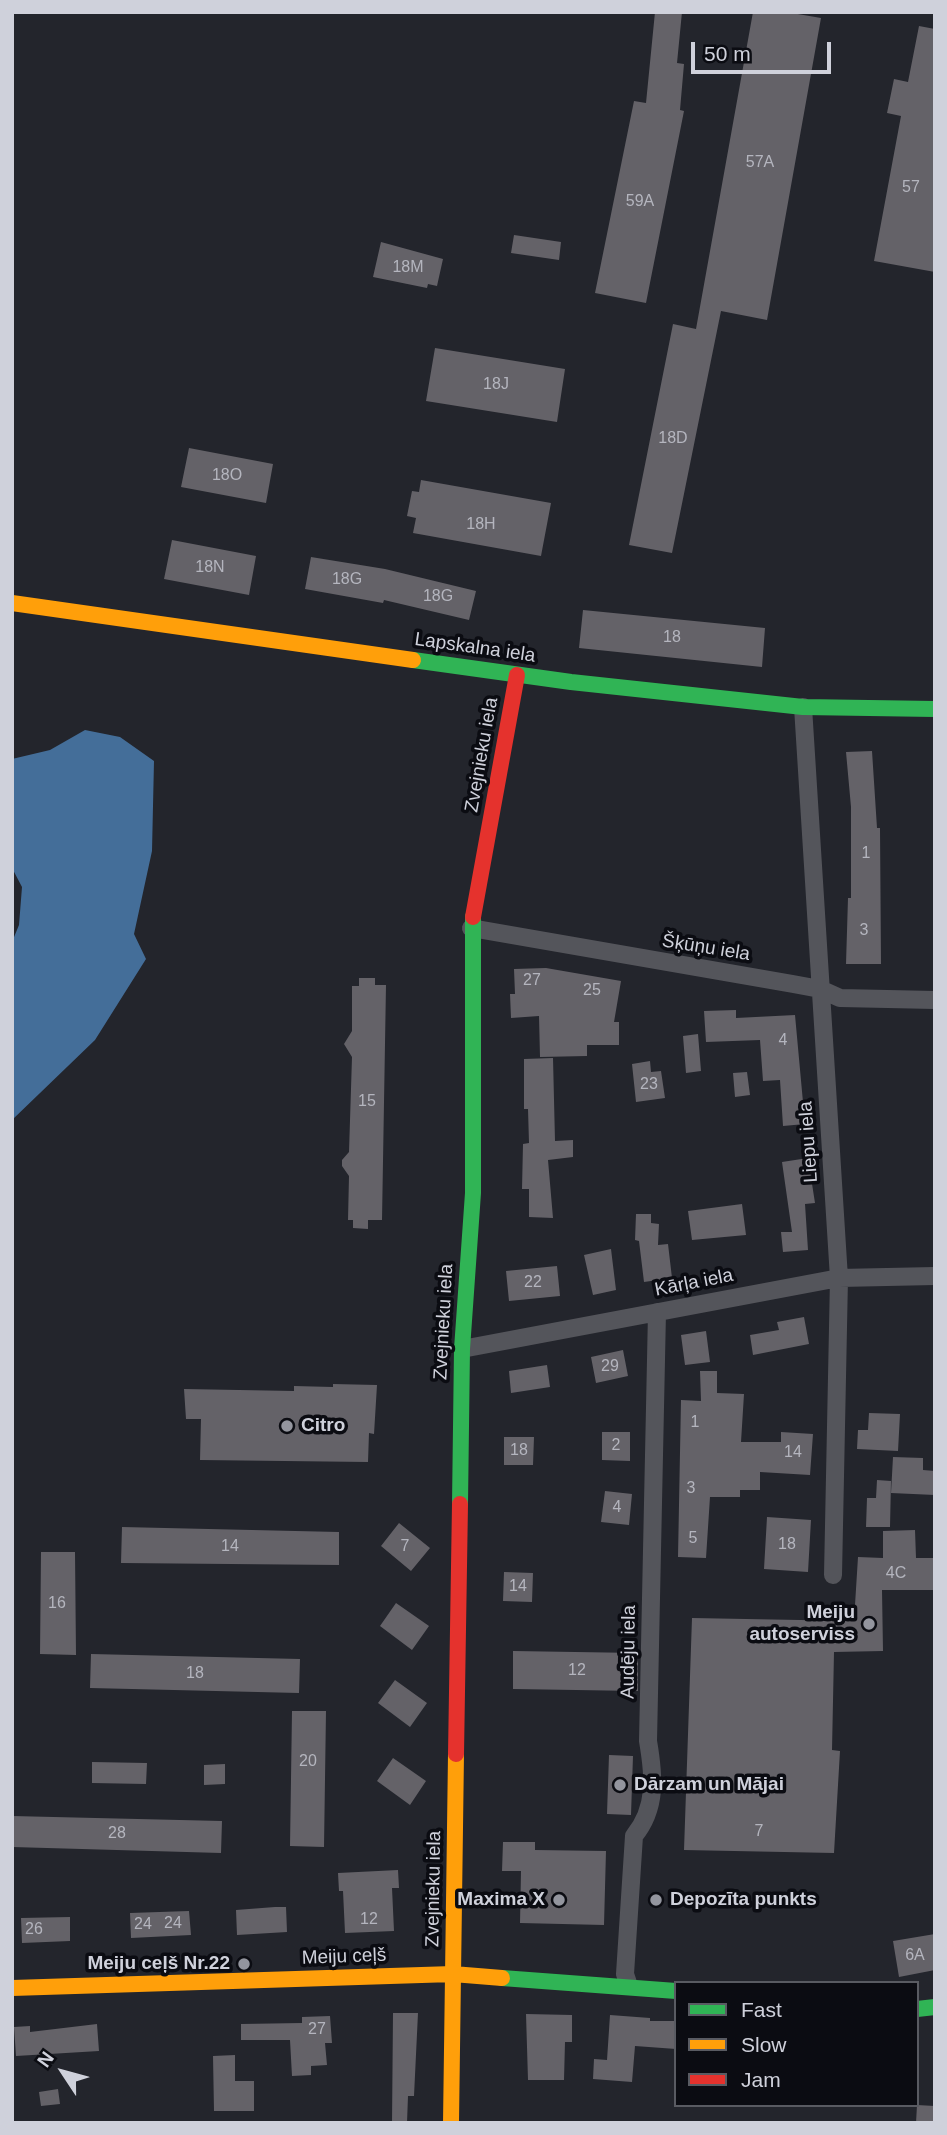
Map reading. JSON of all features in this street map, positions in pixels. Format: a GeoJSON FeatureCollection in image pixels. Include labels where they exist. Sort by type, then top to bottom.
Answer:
{"type":"FeatureCollection","features":[{"type":"Feature","properties":{"kind":"street","name":"Lapskalna iela"},"geometry":{"type":"LineString","coordinates":[[12,603],[517,675],[803,707],[935,709]]}},
{"type":"Feature","properties":{"kind":"street","name":"Zvejnieku iela"},"geometry":{"type":"LineString","coordinates":[[451,2123],[462,1349],[472,1193],[471,928],[517,675]]}},
{"type":"Feature","properties":{"kind":"street","name":"Liepu iela"},"geometry":{"type":"LineString","coordinates":[[803,707],[839,1278],[833,1574]]}},
{"type":"Feature","properties":{"kind":"street","name":"Šķūņu iela"},"geometry":{"type":"LineString","coordinates":[[471,928],[820,989],[839,998],[935,1000]]}},
{"type":"Feature","properties":{"kind":"street","name":"Kārļa iela"},"geometry":{"type":"LineString","coordinates":[[462,1349],[839,1278],[935,1276]]}},
{"type":"Feature","properties":{"kind":"street","name":"Audēju iela"},"geometry":{"type":"LineString","coordinates":[[629,1986],[625,1973],[634,1836],[647,1820],[654,1778],[648,1741],[657,1312]]}},
{"type":"Feature","properties":{"kind":"street","name":"Meiju ceļš"},"geometry":{"type":"LineString","coordinates":[[12,1988],[453,1974],[674,1991]]}},
{"type":"Feature","properties":{"kind":"water"},"geometry":{"type":"Polygon","coordinates":[[[85,730],[120,737],[154,761],[152,851],[134,934],[146,959],[95,1040],[12,1120],[12,942],[19,925],[22,887],[12,868],[12,759],[50,750],[85,730]]]}},
{"type":"Feature","properties":{"kind":"building"},"geometry":{"type":"Polygon","coordinates":[[[655,12],[682,12],[677,63],[684,64],[680,110],[684,111],[646,303],[595,293],[634,101],[646,103],[655,12]]]}},
{"type":"Feature","properties":{"kind":"building"},"geometry":{"type":"Polygon","coordinates":[[[753,12],[786,12],[821,18],[767,320],[721,311],[672,553],[629,545],[673,324],[696,329],[753,12]]]}},
{"type":"Feature","properties":{"kind":"building"},"geometry":{"type":"Polygon","coordinates":[[[919,26],[935,29],[935,272],[874,261],[901,116],[887,113],[894,79],[908,82],[919,26]]]}},
{"type":"Feature","properties":{"kind":"building"},"geometry":{"type":"Polygon","coordinates":[[[514,235],[561,242],[559,260],[511,253],[514,235]]]}},
{"type":"Feature","properties":{"kind":"building"},"geometry":{"type":"Polygon","coordinates":[[[381,242],[443,259],[437,286],[428,284],[427,288],[373,277],[381,242]]]}},
{"type":"Feature","properties":{"kind":"building"},"geometry":{"type":"Polygon","coordinates":[[[435,348],[565,369],[557,422],[426,401],[435,348]]]}},
{"type":"Feature","properties":{"kind":"building"},"geometry":{"type":"Polygon","coordinates":[[[189,448],[273,464],[266,503],[181,487],[189,448]]]}},
{"type":"Feature","properties":{"kind":"building"},"geometry":{"type":"Polygon","coordinates":[[[421,480],[551,503],[541,556],[413,533],[416,518],[407,516],[412,491],[419,492],[421,480]]]}},
{"type":"Feature","properties":{"kind":"building"},"geometry":{"type":"Polygon","coordinates":[[[172,540],[256,556],[249,595],[164,579],[172,540]]]}},
{"type":"Feature","properties":{"kind":"building"},"geometry":{"type":"Polygon","coordinates":[[[311,557],[385,569],[476,591],[469,620],[384,600],[383,603],[305,589],[311,557]]]}},
{"type":"Feature","properties":{"kind":"building"},"geometry":{"type":"Polygon","coordinates":[[[583,610],[765,628],[762,667],[579,648],[583,610]]]}},
{"type":"Feature","properties":{"kind":"building"},"geometry":{"type":"Polygon","coordinates":[[[872,751],[877,828],[880,828],[881,964],[846,964],[848,898],[851,898],[851,807],[846,752],[872,751]]]}},
{"type":"Feature","properties":{"kind":"building"},"geometry":{"type":"Polygon","coordinates":[[[546,968],[621,981],[614,1022],[619,1022],[619,1045],[587,1045],[587,1056],[540,1057],[539,1016],[511,1018],[510,994],[515,994],[514,969],[546,968]]]}},
{"type":"Feature","properties":{"kind":"building"},"geometry":{"type":"Polygon","coordinates":[[[359,978],[375,978],[375,985],[386,985],[382,1220],[368,1220],[368,1229],[353,1228],[353,1220],[348,1220],[349,1176],[342,1166],[342,1160],[349,1152],[352,1057],[344,1044],[352,1031],[352,986],[359,986],[359,978]]]}},
{"type":"Feature","properties":{"kind":"building"},"geometry":{"type":"Polygon","coordinates":[[[736,1010],[736,1018],[795,1015],[805,1124],[783,1126],[780,1080],[763,1081],[760,1040],[706,1042],[704,1011],[736,1010]]]}},
{"type":"Feature","properties":{"kind":"building"},"geometry":{"type":"Polygon","coordinates":[[[698,1034],[701,1071],[686,1073],[683,1036],[698,1034]]]}},
{"type":"Feature","properties":{"kind":"building"},"geometry":{"type":"Polygon","coordinates":[[[553,1058],[555,1141],[573,1140],[573,1157],[548,1160],[553,1218],[529,1217],[529,1189],[522,1189],[523,1144],[529,1143],[528,1109],[524,1109],[524,1059],[553,1058]]]}},
{"type":"Feature","properties":{"kind":"building"},"geometry":{"type":"Polygon","coordinates":[[[650,1061],[651,1072],[661,1071],[665,1098],[636,1102],[632,1064],[650,1061]]]}},
{"type":"Feature","properties":{"kind":"building"},"geometry":{"type":"Polygon","coordinates":[[[747,1072],[750,1095],[735,1097],[733,1073],[747,1072]]]}},
{"type":"Feature","properties":{"kind":"building"},"geometry":{"type":"Polygon","coordinates":[[[808,1158],[815,1203],[805,1204],[808,1250],[783,1252],[781,1232],[792,1232],[782,1162],[808,1158]]]}},
{"type":"Feature","properties":{"kind":"building"},"geometry":{"type":"Polygon","coordinates":[[[742,1204],[746,1235],[692,1240],[688,1211],[742,1204]]]}},
{"type":"Feature","properties":{"kind":"building"},"geometry":{"type":"Polygon","coordinates":[[[636,1214],[651,1214],[651,1223],[659,1224],[658,1245],[668,1244],[672,1278],[644,1282],[639,1241],[635,1240],[636,1214]]]}},
{"type":"Feature","properties":{"kind":"building"},"geometry":{"type":"Polygon","coordinates":[[[611,1249],[616,1290],[593,1295],[584,1255],[611,1249]]]}},
{"type":"Feature","properties":{"kind":"building"},"geometry":{"type":"Polygon","coordinates":[[[557,1266],[560,1296],[509,1301],[506,1271],[557,1266]]]}},
{"type":"Feature","properties":{"kind":"building"},"geometry":{"type":"Polygon","coordinates":[[[804,1317],[809,1344],[753,1355],[750,1335],[779,1330],[777,1322],[804,1317]]]}},
{"type":"Feature","properties":{"kind":"building"},"geometry":{"type":"Polygon","coordinates":[[[706,1331],[710,1362],[685,1365],[681,1335],[706,1331]]]}},
{"type":"Feature","properties":{"kind":"building"},"geometry":{"type":"Polygon","coordinates":[[[623,1350],[628,1376],[596,1383],[591,1357],[623,1350]]]}},
{"type":"Feature","properties":{"kind":"building"},"geometry":{"type":"Polygon","coordinates":[[[547,1365],[550,1387],[511,1393],[509,1371],[547,1365]]]}},
{"type":"Feature","properties":{"kind":"building"},"geometry":{"type":"Polygon","coordinates":[[[700,1371],[717,1371],[717,1393],[744,1394],[741,1442],[781,1442],[781,1432],[813,1434],[810,1475],[760,1472],[760,1490],[740,1490],[740,1497],[710,1497],[706,1558],[678,1557],[681,1400],[701,1401],[700,1371]]]}},
{"type":"Feature","properties":{"kind":"building","name":"Citro"},"geometry":{"type":"Polygon","coordinates":[[[333,1384],[377,1385],[374,1434],[369,1433],[368,1462],[200,1460],[201,1419],[186,1419],[184,1389],[294,1391],[294,1386],[333,1387],[333,1384]]]}},
{"type":"Feature","properties":{"kind":"building"},"geometry":{"type":"Polygon","coordinates":[[[869,1413],[900,1414],[898,1451],[857,1449],[858,1430],[868,1430],[869,1413]]]}},
{"type":"Feature","properties":{"kind":"building"},"geometry":{"type":"Polygon","coordinates":[[[602,1432],[630,1432],[630,1461],[602,1460],[602,1432]]]}},
{"type":"Feature","properties":{"kind":"building"},"geometry":{"type":"Polygon","coordinates":[[[504,1437],[534,1437],[533,1465],[504,1465],[504,1437]]]}},
{"type":"Feature","properties":{"kind":"building"},"geometry":{"type":"Polygon","coordinates":[[[893,1457],[923,1458],[923,1470],[935,1471],[935,1495],[891,1493],[893,1457]]]}},
{"type":"Feature","properties":{"kind":"building"},"geometry":{"type":"Polygon","coordinates":[[[877,1480],[891,1481],[890,1527],[866,1527],[867,1498],[876,1498],[877,1480]]]}},
{"type":"Feature","properties":{"kind":"building"},"geometry":{"type":"Polygon","coordinates":[[[605,1491],[632,1494],[629,1525],[601,1522],[605,1491]]]}},
{"type":"Feature","properties":{"kind":"building"},"geometry":{"type":"Polygon","coordinates":[[[767,1517],[811,1520],[808,1572],[764,1569],[767,1517]]]}},
{"type":"Feature","properties":{"kind":"building"},"geometry":{"type":"Polygon","coordinates":[[[399,1523],[430,1548],[411,1571],[381,1546],[399,1523]]]}},
{"type":"Feature","properties":{"kind":"building"},"geometry":{"type":"Polygon","coordinates":[[[122,1527],[339,1532],[339,1565],[121,1563],[122,1527]]]}},
{"type":"Feature","properties":{"kind":"building"},"geometry":{"type":"Polygon","coordinates":[[[915,1530],[916,1558],[935,1558],[935,1590],[882,1590],[883,1651],[834,1652],[832,1750],[840,1751],[834,1853],[684,1850],[692,1618],[854,1621],[858,1557],[883,1558],[883,1531],[915,1530]]]}},
{"type":"Feature","properties":{"kind":"building"},"geometry":{"type":"Polygon","coordinates":[[[41,1552],[75,1552],[76,1655],[40,1654],[41,1552]]]}},
{"type":"Feature","properties":{"kind":"building"},"geometry":{"type":"Polygon","coordinates":[[[504,1572],[533,1573],[532,1602],[503,1601],[504,1572]]]}},
{"type":"Feature","properties":{"kind":"building"},"geometry":{"type":"Polygon","coordinates":[[[396,1603],[429,1626],[412,1650],[380,1626],[396,1603]]]}},
{"type":"Feature","properties":{"kind":"building"},"geometry":{"type":"Polygon","coordinates":[[[513,1651],[638,1653],[638,1691],[513,1689],[513,1651]]]}},
{"type":"Feature","properties":{"kind":"building"},"geometry":{"type":"Polygon","coordinates":[[[91,1654],[300,1659],[299,1693],[90,1688],[91,1654]]]}},
{"type":"Feature","properties":{"kind":"building"},"geometry":{"type":"Polygon","coordinates":[[[395,1680],[427,1703],[410,1727],[378,1703],[395,1680]]]}},
{"type":"Feature","properties":{"kind":"building"},"geometry":{"type":"Polygon","coordinates":[[[292,1711],[326,1711],[324,1847],[290,1846],[292,1711]]]}},
{"type":"Feature","properties":{"kind":"building","name":"Dārzam un Mājai"},"geometry":{"type":"Polygon","coordinates":[[[609,1755],[633,1756],[631,1815],[607,1814],[609,1755]]]}},
{"type":"Feature","properties":{"kind":"building"},"geometry":{"type":"Polygon","coordinates":[[[393,1758],[426,1781],[410,1805],[377,1781],[393,1758]]]}},
{"type":"Feature","properties":{"kind":"building"},"geometry":{"type":"Polygon","coordinates":[[[92,1762],[147,1763],[146,1784],[92,1783],[92,1762]]]}},
{"type":"Feature","properties":{"kind":"building"},"geometry":{"type":"Polygon","coordinates":[[[225,1764],[225,1784],[204,1785],[204,1765],[225,1764]]]}},
{"type":"Feature","properties":{"kind":"building"},"geometry":{"type":"Polygon","coordinates":[[[12,1816],[222,1821],[221,1853],[12,1847],[12,1816]]]}},
{"type":"Feature","properties":{"kind":"building"},"geometry":{"type":"Polygon","coordinates":[[[503,1842],[535,1842],[535,1850],[606,1851],[604,1925],[520,1923],[521,1871],[502,1871],[503,1842]]]}},
{"type":"Feature","properties":{"kind":"building"},"geometry":{"type":"Polygon","coordinates":[[[398,1870],[399,1888],[392,1888],[394,1931],[345,1933],[343,1891],[339,1891],[338,1873],[398,1870]]]}},
{"type":"Feature","properties":{"kind":"building"},"geometry":{"type":"Polygon","coordinates":[[[286,1907],[287,1932],[237,1935],[236,1910],[286,1907]]]}},
{"type":"Feature","properties":{"kind":"building"},"geometry":{"type":"Polygon","coordinates":[[[189,1911],[191,1935],[131,1938],[130,1913],[189,1911]]]}},
{"type":"Feature","properties":{"kind":"building"},"geometry":{"type":"Polygon","coordinates":[[[70,1917],[70,1941],[22,1943],[21,1918],[70,1917]]]}},
{"type":"Feature","properties":{"kind":"building"},"geometry":{"type":"Polygon","coordinates":[[[935,1934],[935,1970],[899,1977],[893,1941],[935,1934]]]}},
{"type":"Feature","properties":{"kind":"building"},"geometry":{"type":"Polygon","coordinates":[[[393,2013],[418,2013],[414,2096],[408,2096],[407,2123],[392,2123],[393,2013]]]}},
{"type":"Feature","properties":{"kind":"building"},"geometry":{"type":"Polygon","coordinates":[[[526,2014],[572,2015],[572,2042],[565,2042],[564,2080],[528,2080],[526,2014]]]}},
{"type":"Feature","properties":{"kind":"building"},"geometry":{"type":"Polygon","coordinates":[[[610,2015],[650,2018],[650,2021],[674,2021],[674,2049],[635,2046],[632,2082],[593,2079],[594,2059],[607,2060],[610,2015]]]}},
{"type":"Feature","properties":{"kind":"building"},"geometry":{"type":"Polygon","coordinates":[[[330,2016],[332,2043],[325,2043],[327,2065],[311,2066],[311,2075],[292,2076],[290,2040],[241,2040],[241,2024],[302,2023],[302,2017],[330,2016]]]}},
{"type":"Feature","properties":{"kind":"building"},"geometry":{"type":"Polygon","coordinates":[[[97,2024],[99,2051],[16,2056],[14,2027],[30,2026],[30,2032],[97,2024]]]}},
{"type":"Feature","properties":{"kind":"building"},"geometry":{"type":"Polygon","coordinates":[[[235,2055],[235,2081],[254,2081],[254,2111],[214,2111],[213,2056],[235,2055]]]}},
{"type":"Feature","properties":{"kind":"building"},"geometry":{"type":"Polygon","coordinates":[[[58,2089],[60,2104],[41,2106],[39,2092],[58,2089]]]}},
{"type":"Feature","properties":{"kind":"building"},"geometry":{"type":"Polygon","coordinates":[[[935,2106],[935,2123],[916,2123],[917,2107],[935,2106]]]}},
{"type":"Feature","properties":{"kind":"traffic: fast"},"geometry":{"type":"LineString","coordinates":[[413,660],[571,682],[803,707],[935,709]]}},
{"type":"Feature","properties":{"kind":"traffic: fast"},"geometry":{"type":"LineString","coordinates":[[460,1504],[462,1349],[473,1193],[473,917]]}},
{"type":"Feature","properties":{"kind":"traffic: fast"},"geometry":{"type":"LineString","coordinates":[[502,1978],[674,1991]]}},
{"type":"Feature","properties":{"kind":"traffic: fast"},"geometry":{"type":"LineString","coordinates":[[919,2009],[935,2007]]}},
{"type":"Feature","properties":{"kind":"traffic: slow"},"geometry":{"type":"LineString","coordinates":[[12,603],[413,660]]}},
{"type":"Feature","properties":{"kind":"traffic: slow"},"geometry":{"type":"LineString","coordinates":[[451,2123],[456,1754]]}},
{"type":"Feature","properties":{"kind":"traffic: slow"},"geometry":{"type":"LineString","coordinates":[[12,1988],[453,1974],[502,1978]]}},
{"type":"Feature","properties":{"kind":"traffic: jam"},"geometry":{"type":"LineString","coordinates":[[473,917],[517,675]]}},
{"type":"Feature","properties":{"kind":"traffic: jam"},"geometry":{"type":"LineString","coordinates":[[456,1754],[460,1504]]}},
{"type":"Feature","properties":{"kind":"place","name":"Citro"},"geometry":{"type":"Point","coordinates":[287,1426]}},
{"type":"Feature","properties":{"kind":"place","name":"Meiju autoserviss"},"geometry":{"type":"Point","coordinates":[869,1624]}},
{"type":"Feature","properties":{"kind":"place","name":"Dārzam un Mājai"},"geometry":{"type":"Point","coordinates":[620,1785]}},
{"type":"Feature","properties":{"kind":"place","name":"Maxima X"},"geometry":{"type":"Point","coordinates":[559,1900]}},
{"type":"Feature","properties":{"kind":"place","name":"Depozīta punkts"},"geometry":{"type":"Point","coordinates":[656,1900]}},
{"type":"Feature","properties":{"kind":"place","name":"Meiju ceļš Nr.22"},"geometry":{"type":"Point","coordinates":[244,1964]}}]}
